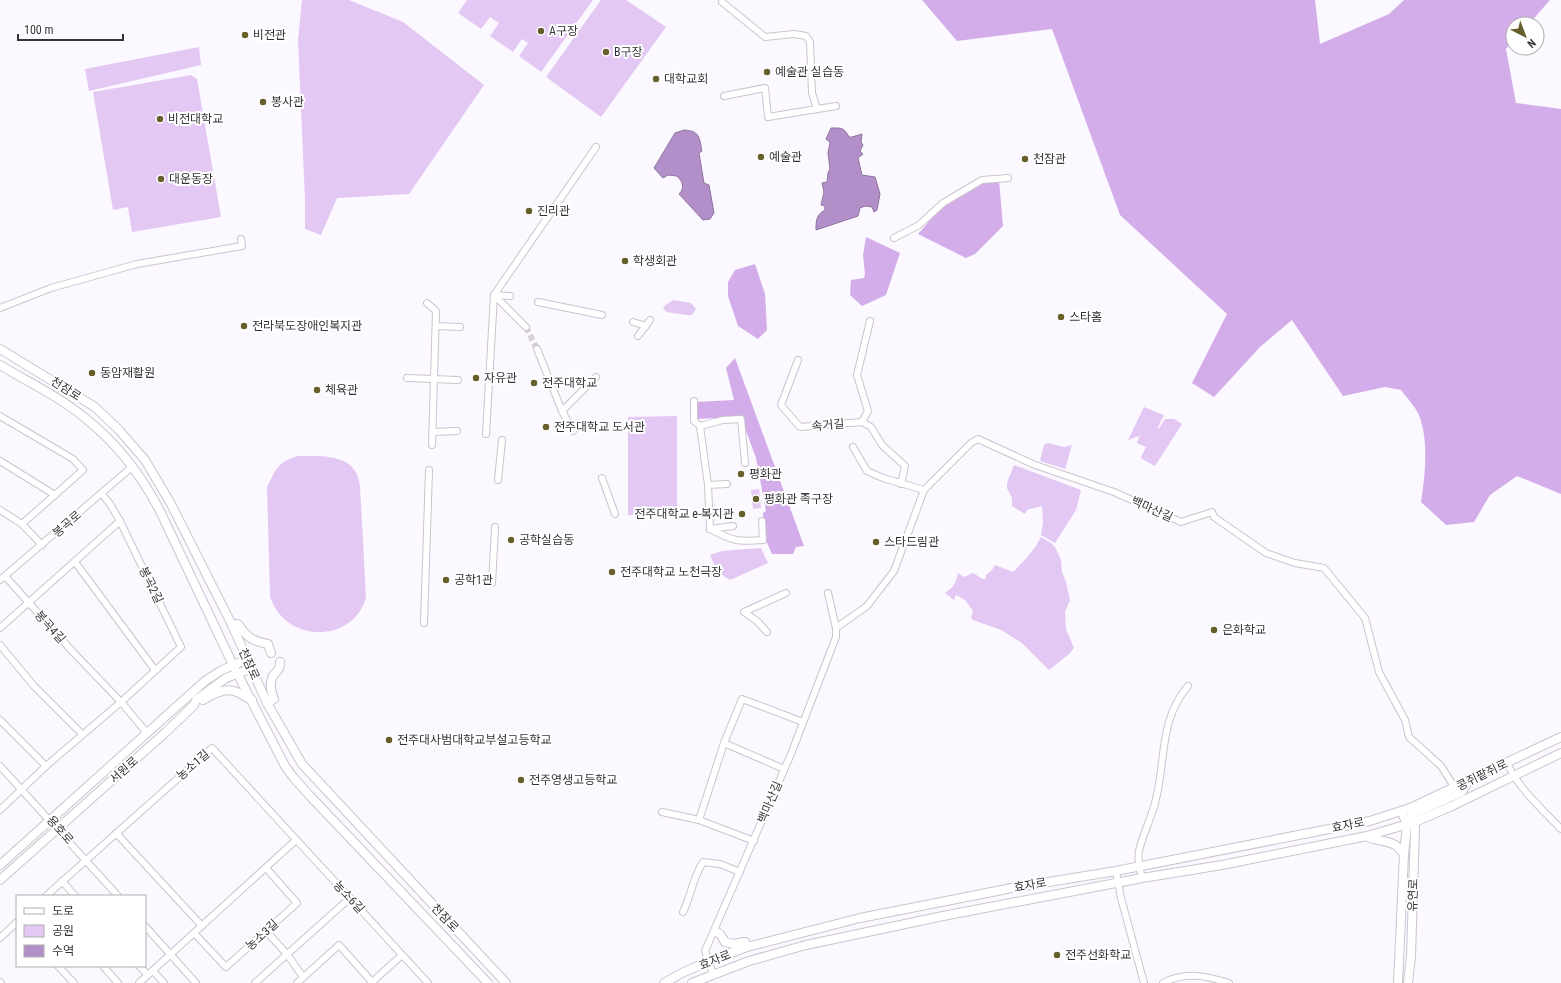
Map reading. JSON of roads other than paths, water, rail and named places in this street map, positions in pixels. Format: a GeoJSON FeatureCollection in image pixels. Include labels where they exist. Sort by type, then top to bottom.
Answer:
{"type":"FeatureCollection","features":[{"type":"Feature","properties":{"kind":"main road","name":"천잠로"},"geometry":{"type":"LineString","coordinates":[[0,349],[95,407],[119,430],[145,460],[171,504],[232,625],[267,702],[302,764],[506,983]]}},
{"type":"Feature","properties":{"kind":"main road","name":"천잠로"},"geometry":{"type":"LineString","coordinates":[[0,365],[85,418],[111,441],[133,466],[161,513],[233,665],[272,742],[293,777],[488,983]]}},
{"type":"Feature","properties":{"kind":"main road"},"geometry":{"type":"LineString","coordinates":[[232,625],[238,624],[242,631],[253,641],[268,644],[271,653]]}},
{"type":"Feature","properties":{"kind":"main road","name":"서원로"},"geometry":{"type":"LineString","coordinates":[[0,865],[205,681],[248,658]]}},
{"type":"Feature","properties":{"kind":"main road"},"geometry":{"type":"LineString","coordinates":[[267,702],[274,699],[270,689],[272,678],[280,669],[280,662]]}},
{"type":"Feature","properties":{"kind":"main road","name":"서원로"},"geometry":{"type":"LineString","coordinates":[[0,880],[194,705],[196,700],[226,678],[252,668]]}},
{"type":"Feature","properties":{"kind":"main road"},"geometry":{"type":"LineString","coordinates":[[194,705],[224,689],[238,692],[245,698],[252,700]]}},
{"type":"Feature","properties":{"kind":"main road","name":"콩쥐팥쥐로"},"geometry":{"type":"LineString","coordinates":[[1411,817],[1455,788],[1561,737]]}},
{"type":"Feature","properties":{"kind":"main road","name":"콩쥐팥쥐로"},"geometry":{"type":"LineString","coordinates":[[1402,812],[1411,817],[1452,806],[1513,775],[1561,753]]}},
{"type":"Feature","properties":{"kind":"main road"},"geometry":{"type":"LineString","coordinates":[[1411,817],[1462,792],[1468,782]]}},
{"type":"Feature","properties":{"kind":"main road","name":"효자로"},"geometry":{"type":"LineString","coordinates":[[664,983],[709,961],[747,948],[868,917],[1012,888],[1116,871],[1370,821],[1402,812]]}},
{"type":"Feature","properties":{"kind":"main road","name":"유연로"},"geometry":{"type":"LineString","coordinates":[[1402,812],[1411,817]]}},
{"type":"Feature","properties":{"kind":"main road","name":"효자로"},"geometry":{"type":"LineString","coordinates":[[692,983],[749,961],[806,945],[943,916],[1142,878],[1222,865],[1367,836],[1411,817]]}},
{"type":"Feature","properties":{"kind":"main road","name":"유연로"},"geometry":{"type":"LineString","coordinates":[[1398,983],[1404,854],[1411,817]]}},
{"type":"Feature","properties":{"kind":"main road","name":"유연로"},"geometry":{"type":"LineString","coordinates":[[1408,983],[1411,946],[1411,817]]}},
{"type":"Feature","properties":{"kind":"main road"},"geometry":{"type":"LineString","coordinates":[[1367,836],[1373,840],[1383,840],[1396,845],[1400,852],[1404,854]]}},
{"type":"Feature","properties":{"kind":"main road"},"geometry":{"type":"LineString","coordinates":[[715,931],[720,934],[725,942],[733,944],[745,942],[747,948]]}},
{"type":"Feature","properties":{"kind":"main road"},"geometry":{"type":"LineString","coordinates":[[1400,945],[1411,946]]}},
{"type":"Feature","properties":{"kind":"street"},"geometry":{"type":"LineString","coordinates":[[722,2],[765,37],[794,34],[806,36],[810,42],[812,93],[817,109]]}},
{"type":"Feature","properties":{"kind":"street"},"geometry":{"type":"LineString","coordinates":[[724,96],[764,88],[768,117],[836,106]]}},
{"type":"Feature","properties":{"kind":"street"},"geometry":{"type":"LineString","coordinates":[[486,434],[494,295],[596,147]]}},
{"type":"Feature","properties":{"kind":"street"},"geometry":{"type":"LineString","coordinates":[[894,238],[919,225],[943,204],[982,180],[1008,178]]}},
{"type":"Feature","properties":{"kind":"street"},"geometry":{"type":"LineString","coordinates":[[0,308],[51,288],[137,264],[242,246],[241,239]]}},
{"type":"Feature","properties":{"kind":"street"},"geometry":{"type":"LineString","coordinates":[[494,295],[510,296]]}},
{"type":"Feature","properties":{"kind":"street"},"geometry":{"type":"LineString","coordinates":[[494,295],[526,327]]}},
{"type":"Feature","properties":{"kind":"street"},"geometry":{"type":"LineString","coordinates":[[538,302],[602,315]]}},
{"type":"Feature","properties":{"kind":"street"},"geometry":{"type":"LineString","coordinates":[[427,303],[436,311],[432,445]]}},
{"type":"Feature","properties":{"kind":"street"},"geometry":{"type":"LineString","coordinates":[[638,336],[650,320]]}},
{"type":"Feature","properties":{"kind":"street","name":"속거길"},"geometry":{"type":"LineString","coordinates":[[862,422],[868,411],[857,375],[870,321]]}},
{"type":"Feature","properties":{"kind":"street"},"geometry":{"type":"LineString","coordinates":[[633,322],[646,326]]}},
{"type":"Feature","properties":{"kind":"street"},"geometry":{"type":"LineString","coordinates":[[436,326],[460,327]]}},
{"type":"Feature","properties":{"kind":"street"},"geometry":{"type":"LineString","coordinates":[[537,348],[562,411],[573,432]]}},
{"type":"Feature","properties":{"kind":"street","name":"속거길"},"geometry":{"type":"LineString","coordinates":[[798,360],[781,405],[800,427],[862,422],[871,428],[882,445],[905,466],[901,484]]}},
{"type":"Feature","properties":{"kind":"street"},"geometry":{"type":"LineString","coordinates":[[562,411],[596,377]]}},
{"type":"Feature","properties":{"kind":"street"},"geometry":{"type":"LineString","coordinates":[[407,378],[458,380]]}},
{"type":"Feature","properties":{"kind":"street"},"geometry":{"type":"LineString","coordinates":[[694,401],[694,421],[700,426],[708,485],[710,529]]}},
{"type":"Feature","properties":{"kind":"street"},"geometry":{"type":"LineString","coordinates":[[0,416],[72,459],[83,470],[22,524]]}},
{"type":"Feature","properties":{"kind":"street"},"geometry":{"type":"LineString","coordinates":[[700,426],[722,420],[741,419],[745,463]]}},
{"type":"Feature","properties":{"kind":"street"},"geometry":{"type":"LineString","coordinates":[[432,432],[457,431]]}},
{"type":"Feature","properties":{"kind":"street","name":"백마산길"},"geometry":{"type":"LineString","coordinates":[[836,628],[867,606],[894,571],[924,490],[971,443],[978,439],[1035,465],[1114,492],[1181,522],[1212,512],[1214,517],[1266,553],[1295,563],[1324,568],[1365,618],[1379,672],[1406,720],[1409,737],[1441,766],[1455,788]]}},
{"type":"Feature","properties":{"kind":"street"},"geometry":{"type":"LineString","coordinates":[[498,480],[502,440]]}},
{"type":"Feature","properties":{"kind":"street","name":"속거길"},"geometry":{"type":"LineString","coordinates":[[853,447],[867,471],[883,478],[924,490]]}},
{"type":"Feature","properties":{"kind":"street"},"geometry":{"type":"LineString","coordinates":[[0,461],[55,495]]}},
{"type":"Feature","properties":{"kind":"street","name":"봉곡로"},"geometry":{"type":"LineString","coordinates":[[0,580],[42,546],[133,466]]}},
{"type":"Feature","properties":{"kind":"street"},"geometry":{"type":"LineString","coordinates":[[424,623],[429,470]]}},
{"type":"Feature","properties":{"kind":"street"},"geometry":{"type":"LineString","coordinates":[[602,478],[615,514]]}},
{"type":"Feature","properties":{"kind":"street"},"geometry":{"type":"LineString","coordinates":[[708,485],[727,484]]}},
{"type":"Feature","properties":{"kind":"street","name":"봉곡2길"},"geometry":{"type":"LineString","coordinates":[[0,810],[46,766],[121,702],[181,646],[120,521],[102,494]]}},
{"type":"Feature","properties":{"kind":"street"},"geometry":{"type":"LineString","coordinates":[[0,510],[22,524],[42,546]]}},
{"type":"Feature","properties":{"kind":"street","name":"봉곡4길"},"geometry":{"type":"LineString","coordinates":[[0,628],[120,521]]}},
{"type":"Feature","properties":{"kind":"street"},"geometry":{"type":"LineString","coordinates":[[710,529],[732,540],[740,542],[763,540],[762,521]]}},
{"type":"Feature","properties":{"kind":"street"},"geometry":{"type":"LineString","coordinates":[[710,529],[733,526]]}},
{"type":"Feature","properties":{"kind":"street"},"geometry":{"type":"LineString","coordinates":[[492,582],[495,527]]}},
{"type":"Feature","properties":{"kind":"street"},"geometry":{"type":"LineString","coordinates":[[75,562],[155,670]]}},
{"type":"Feature","properties":{"kind":"street"},"geometry":{"type":"LineString","coordinates":[[5,576],[29,602]]}},
{"type":"Feature","properties":{"kind":"street"},"geometry":{"type":"LineString","coordinates":[[767,632],[757,621],[744,612],[786,592]]}},
{"type":"Feature","properties":{"kind":"street","name":"백마산길"},"geometry":{"type":"LineString","coordinates":[[713,974],[705,951],[715,931],[784,769],[836,636],[836,628],[828,593]]}},
{"type":"Feature","properties":{"kind":"street","name":"봉곡4길"},"geometry":{"type":"LineString","coordinates":[[29,602],[72,651],[121,702]]}},
{"type":"Feature","properties":{"kind":"street"},"geometry":{"type":"LineString","coordinates":[[0,645],[34,686],[82,734]]}},
{"type":"Feature","properties":{"kind":"street"},"geometry":{"type":"LineString","coordinates":[[1142,878],[1139,866],[1139,852],[1156,798],[1166,731],[1178,697],[1188,686]]}},
{"type":"Feature","properties":{"kind":"street"},"geometry":{"type":"LineString","coordinates":[[699,820],[724,743],[742,699],[802,722]]}},
{"type":"Feature","properties":{"kind":"street"},"geometry":{"type":"LineString","coordinates":[[121,702],[147,733]]}},
{"type":"Feature","properties":{"kind":"street"},"geometry":{"type":"LineString","coordinates":[[0,720],[46,766]]}},
{"type":"Feature","properties":{"kind":"street"},"geometry":{"type":"LineString","coordinates":[[724,743],[784,769]]}},
{"type":"Feature","properties":{"kind":"street","name":"농소1길"},"geometry":{"type":"LineString","coordinates":[[47,895],[212,748],[296,840]]}},
{"type":"Feature","properties":{"kind":"street"},"geometry":{"type":"LineString","coordinates":[[1507,763],[1523,789],[1561,829]]}},
{"type":"Feature","properties":{"kind":"street","name":"용호로"},"geometry":{"type":"LineString","coordinates":[[0,766],[58,828],[117,895]]}},
{"type":"Feature","properties":{"kind":"street"},"geometry":{"type":"LineString","coordinates":[[662,812],[699,820],[754,841]]}},
{"type":"Feature","properties":{"kind":"street"},"geometry":{"type":"LineString","coordinates":[[116,832],[202,926]]}},
{"type":"Feature","properties":{"kind":"street"},"geometry":{"type":"LineString","coordinates":[[139,983],[296,840]]}},
{"type":"Feature","properties":{"kind":"street","name":"농소6길"},"geometry":{"type":"LineString","coordinates":[[296,840],[428,983]]}},
{"type":"Feature","properties":{"kind":"street"},"geometry":{"type":"LineString","coordinates":[[683,912],[689,899],[699,867],[703,862],[720,864],[740,872]]}},
{"type":"Feature","properties":{"kind":"street","name":"농소3길"},"geometry":{"type":"LineString","coordinates":[[194,933],[226,967],[266,931],[297,903],[266,868]]}},
{"type":"Feature","properties":{"kind":"street"},"geometry":{"type":"LineString","coordinates":[[1116,871],[1144,983]]}},
{"type":"Feature","properties":{"kind":"street"},"geometry":{"type":"LineString","coordinates":[[62,881],[74,895]]}},
{"type":"Feature","properties":{"kind":"street"},"geometry":{"type":"LineString","coordinates":[[255,983],[350,898]]}},
{"type":"Feature","properties":{"kind":"street"},"geometry":{"type":"LineString","coordinates":[[0,938],[16,923]]}},
{"type":"Feature","properties":{"kind":"street"},"geometry":{"type":"LineString","coordinates":[[146,927],[196,983]]}},
{"type":"Feature","properties":{"kind":"street"},"geometry":{"type":"LineString","coordinates":[[266,931],[287,954],[303,977]]}},
{"type":"Feature","properties":{"kind":"street"},"geometry":{"type":"LineString","coordinates":[[297,983],[339,945],[372,983],[402,955]]}},
{"type":"Feature","properties":{"kind":"street"},"geometry":{"type":"LineString","coordinates":[[59,967],[74,983]]}},
{"type":"Feature","properties":{"kind":"street"},"geometry":{"type":"LineString","coordinates":[[104,967],[118,983]]}},
{"type":"Feature","properties":{"kind":"street"},"geometry":{"type":"LineString","coordinates":[[141,967],[164,983]]}},
{"type":"Feature","properties":{"kind":"street"},"geometry":{"type":"LineString","coordinates":[[1163,983],[1170,979],[1193,976],[1205,976],[1229,983]]}},
{"type":"Feature","properties":{"kind":"water"},"geometry":{"type":"Polygon","coordinates":[[[831,128],[842,129],[849,137],[862,134],[861,142],[863,145],[860,151],[863,154],[858,158],[862,175],[875,177],[880,194],[877,210],[874,212],[872,207],[865,206],[860,208],[858,216],[816,230],[817,218],[825,210],[825,206],[821,205],[824,192],[822,183],[827,182],[830,169],[828,153],[830,142],[826,139],[831,128]]]}},
{"type":"Feature","properties":{"kind":"water"},"geometry":{"type":"Polygon","coordinates":[[[684,130],[696,133],[699,138],[702,151],[699,153],[704,183],[709,185],[714,213],[710,219],[703,220],[679,194],[683,187],[681,180],[677,176],[668,175],[663,178],[654,168],[675,133],[684,130]]]}},
{"type":"Feature","properties":{"kind":"tunnel"},"geometry":{"type":"LineString","coordinates":[[526,327],[537,349]]}},
{"type":"Feature","properties":{"kind":"place","name":"A구장"},"geometry":{"type":"Point","coordinates":[541,31]}},
{"type":"Feature","properties":{"kind":"place","name":"비전관"},"geometry":{"type":"Point","coordinates":[245,35]}},
{"type":"Feature","properties":{"kind":"place","name":"B구장"},"geometry":{"type":"Point","coordinates":[606,52]}},
{"type":"Feature","properties":{"kind":"place","name":"예술관 실습동"},"geometry":{"type":"Point","coordinates":[767,72]}},
{"type":"Feature","properties":{"kind":"place","name":"대학교회"},"geometry":{"type":"Point","coordinates":[656,79]}},
{"type":"Feature","properties":{"kind":"place","name":"봉사관"},"geometry":{"type":"Point","coordinates":[263,102]}},
{"type":"Feature","properties":{"kind":"place","name":"비전대학교"},"geometry":{"type":"Point","coordinates":[160,119]}},
{"type":"Feature","properties":{"kind":"place","name":"예술관"},"geometry":{"type":"Point","coordinates":[761,157]}},
{"type":"Feature","properties":{"kind":"place","name":"천잠관"},"geometry":{"type":"Point","coordinates":[1025,159]}},
{"type":"Feature","properties":{"kind":"place","name":"대운동장"},"geometry":{"type":"Point","coordinates":[161,179]}},
{"type":"Feature","properties":{"kind":"place","name":"진리관"},"geometry":{"type":"Point","coordinates":[529,211]}},
{"type":"Feature","properties":{"kind":"place","name":"학생회관"},"geometry":{"type":"Point","coordinates":[625,261]}},
{"type":"Feature","properties":{"kind":"place","name":"스타홈"},"geometry":{"type":"Point","coordinates":[1061,317]}},
{"type":"Feature","properties":{"kind":"place","name":"전라북도장애인복지관"},"geometry":{"type":"Point","coordinates":[244,326]}},
{"type":"Feature","properties":{"kind":"place","name":"동암재활원"},"geometry":{"type":"Point","coordinates":[92,373]}},
{"type":"Feature","properties":{"kind":"place","name":"자유관"},"geometry":{"type":"Point","coordinates":[476,378]}},
{"type":"Feature","properties":{"kind":"place","name":"전주대학교"},"geometry":{"type":"Point","coordinates":[534,383]}},
{"type":"Feature","properties":{"kind":"place","name":"체육관"},"geometry":{"type":"Point","coordinates":[317,390]}},
{"type":"Feature","properties":{"kind":"place","name":"전주대학교 도서관"},"geometry":{"type":"Point","coordinates":[546,427]}},
{"type":"Feature","properties":{"kind":"place","name":"평화관"},"geometry":{"type":"Point","coordinates":[741,474]}},
{"type":"Feature","properties":{"kind":"place","name":"평화관 족구장"},"geometry":{"type":"Point","coordinates":[756,499]}},
{"type":"Feature","properties":{"kind":"place","name":"전주대학교 e-복지관"},"geometry":{"type":"Point","coordinates":[742,514]}},
{"type":"Feature","properties":{"kind":"place","name":"공학실습동"},"geometry":{"type":"Point","coordinates":[511,540]}},
{"type":"Feature","properties":{"kind":"place","name":"스타드림관"},"geometry":{"type":"Point","coordinates":[876,542]}},
{"type":"Feature","properties":{"kind":"place","name":"전주대학교 노천극장"},"geometry":{"type":"Point","coordinates":[612,572]}},
{"type":"Feature","properties":{"kind":"place","name":"공학1관"},"geometry":{"type":"Point","coordinates":[446,580]}},
{"type":"Feature","properties":{"kind":"place","name":"은화학교"},"geometry":{"type":"Point","coordinates":[1214,630]}},
{"type":"Feature","properties":{"kind":"place","name":"전주대사범대학교부설고등학교"},"geometry":{"type":"Point","coordinates":[389,740]}},
{"type":"Feature","properties":{"kind":"place","name":"전주영생고등학교"},"geometry":{"type":"Point","coordinates":[521,780]}},
{"type":"Feature","properties":{"kind":"place","name":"전주선화학교"},"geometry":{"type":"Point","coordinates":[1057,955]}}]}
